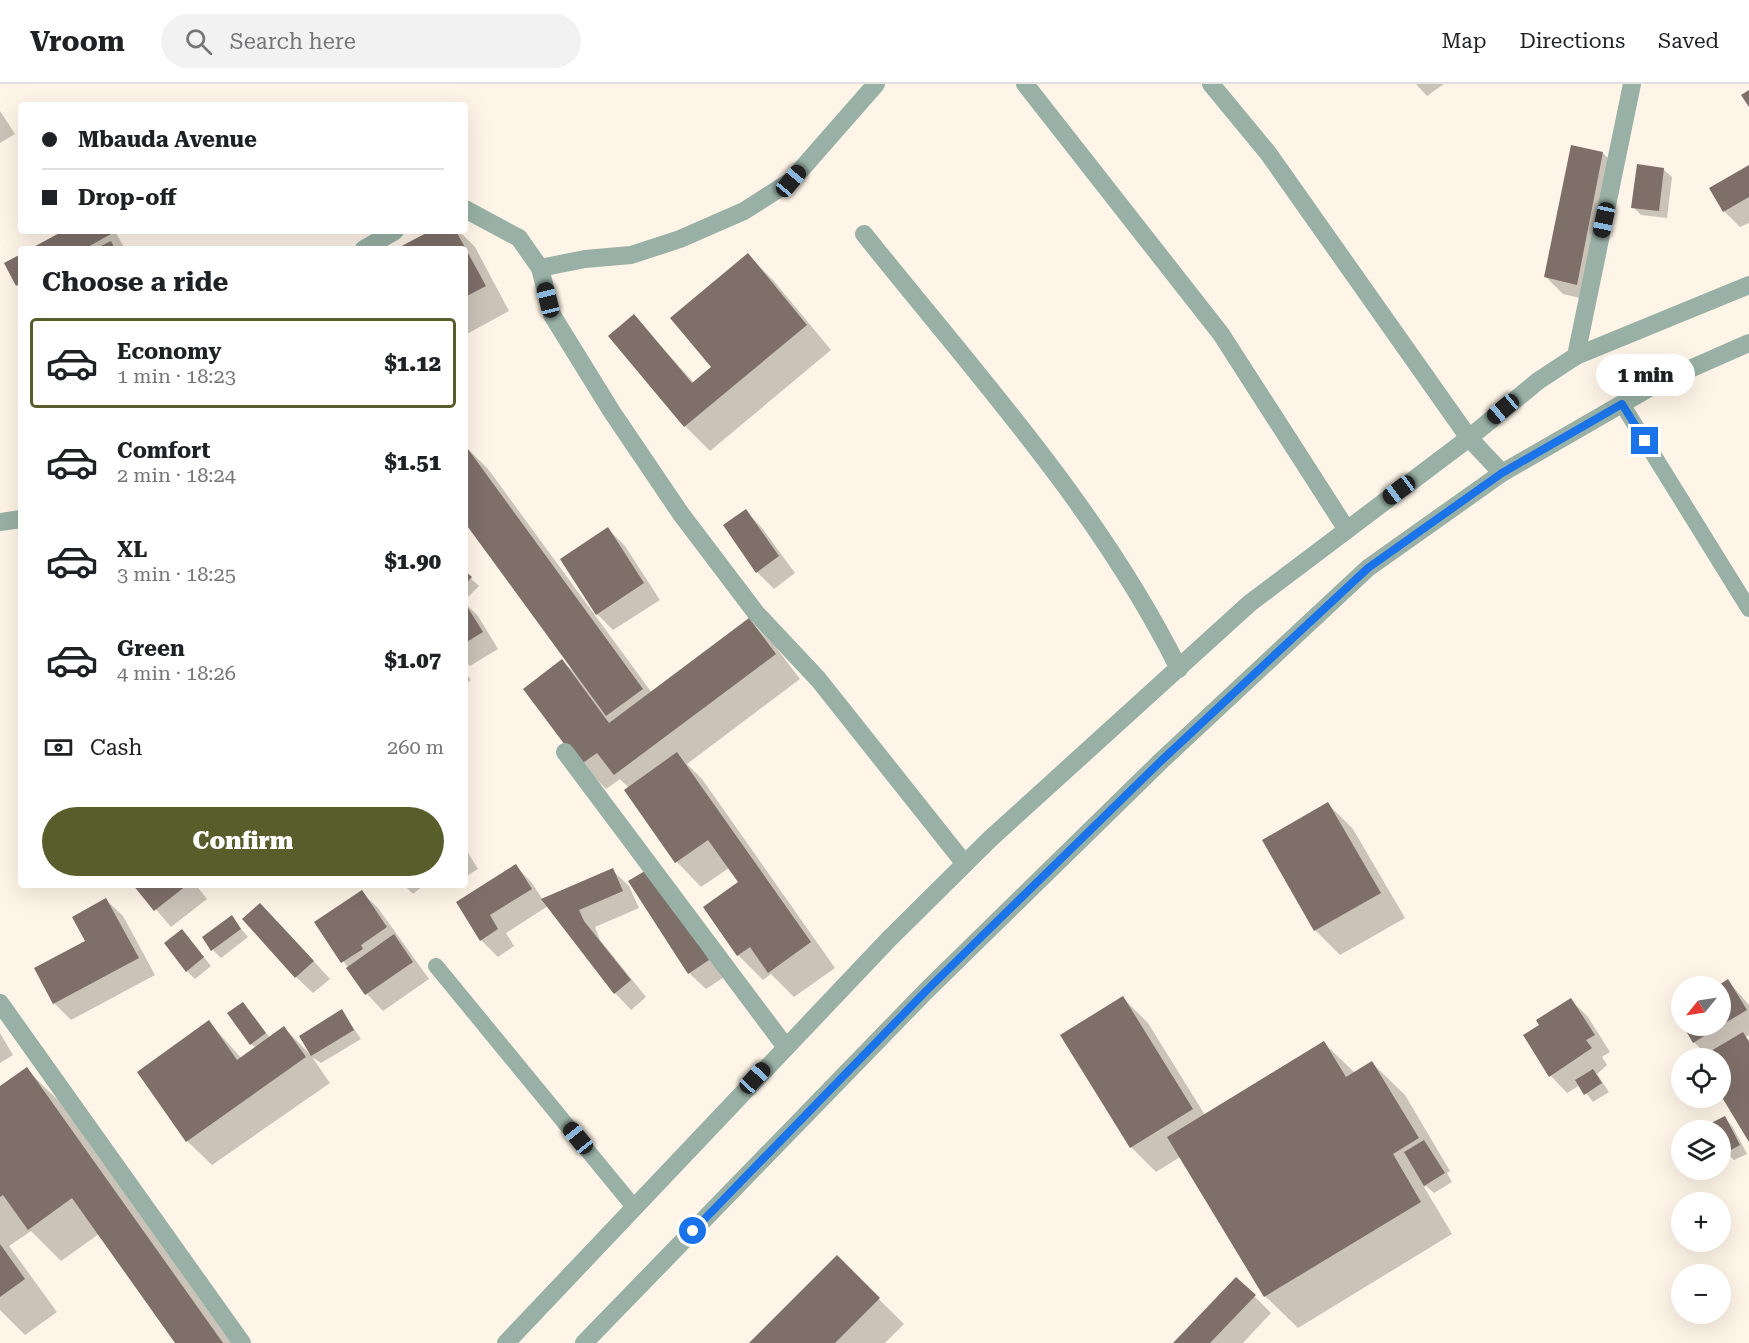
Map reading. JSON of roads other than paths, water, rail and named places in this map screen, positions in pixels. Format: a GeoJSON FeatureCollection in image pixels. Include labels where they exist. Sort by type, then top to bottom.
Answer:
{"type":"FeatureCollection","features":[{"type":"Feature","properties":{"kind":"street"},"geometry":{"type":"LineString","coordinates":[[540,268],[585,259],[631,255],[680,239],[744,211],[791,181],[876,84]]}},
{"type":"Feature","properties":{"kind":"street"},"geometry":{"type":"LineString","coordinates":[[1025,84],[1221,334],[1347,530]]}},
{"type":"Feature","properties":{"kind":"street"},"geometry":{"type":"LineString","coordinates":[[1211,84],[1268,153],[1469,438],[1502,473]]}},
{"type":"Feature","properties":{"kind":"street"},"geometry":{"type":"LineString","coordinates":[[1576,356],[1632,84]]}},
{"type":"Feature","properties":{"kind":"street"},"geometry":{"type":"LineString","coordinates":[[468,211],[519,238],[540,268],[552,315],[612,412],[681,514],[756,613],[818,679],[965,864]]}},
{"type":"Feature","properties":{"kind":"street"},"geometry":{"type":"LineString","coordinates":[[369,246],[390,234]]}},
{"type":"Feature","properties":{"kind":"street"},"geometry":{"type":"LineString","coordinates":[[864,234],[1068,488],[1156,622],[1179,669]]}},
{"type":"Feature","properties":{"kind":"street"},"geometry":{"type":"LineString","coordinates":[[506,1343],[785,1046],[965,864],[1250,603],[1469,438],[1538,381],[1576,356],[1749,285]]}},
{"type":"Feature","properties":{"kind":"street"},"geometry":{"type":"LineString","coordinates":[[584,1343],[926,991],[1162,760],[1368,568],[1502,473],[1658,383],[1749,343]]}},
{"type":"Feature","properties":{"kind":"street"},"geometry":{"type":"LineString","coordinates":[[0,522],[18,519]]}},
{"type":"Feature","properties":{"kind":"street"},"geometry":{"type":"LineString","coordinates":[[565,752],[785,1046]]}},
{"type":"Feature","properties":{"kind":"street"},"geometry":{"type":"LineString","coordinates":[[0,1003],[242,1343]]}},
{"type":"Feature","properties":{"kind":"lane"},"geometry":{"type":"LineString","coordinates":[[1622,404],[1749,609]]}},
{"type":"Feature","properties":{"kind":"lane"},"geometry":{"type":"LineString","coordinates":[[436,966],[634,1207]]}}]}
